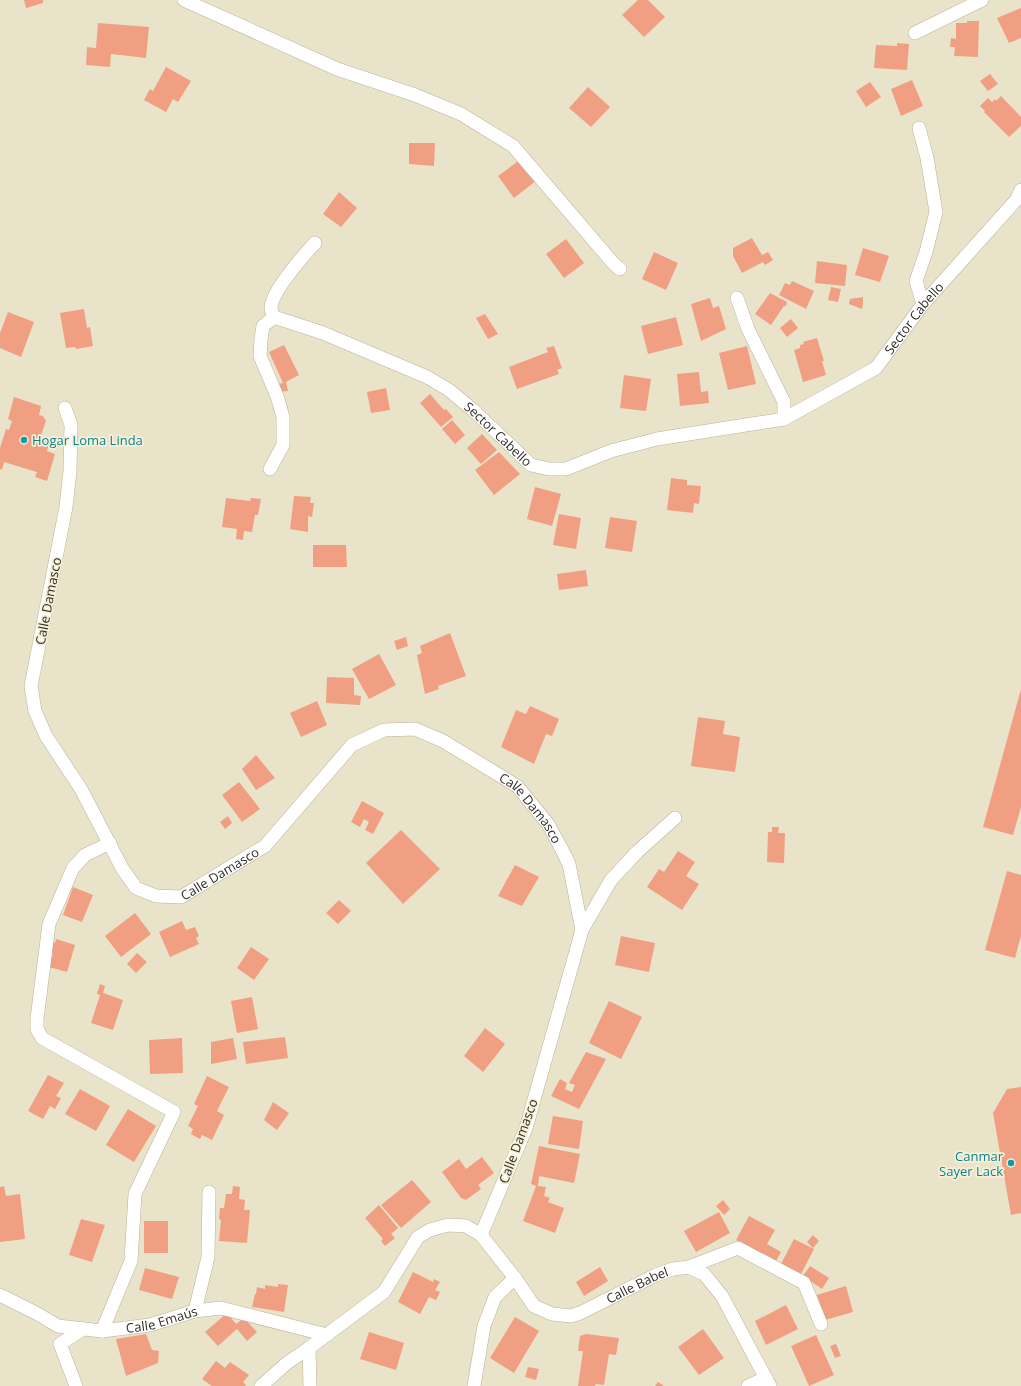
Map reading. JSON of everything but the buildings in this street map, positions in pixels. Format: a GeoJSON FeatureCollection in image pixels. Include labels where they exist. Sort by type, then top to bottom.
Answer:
{"type":"FeatureCollection","features":[{"type":"Feature","properties":{"kind":"street"},"geometry":{"type":"LineString","coordinates":[[184,0],[336,69],[415,95],[468,118],[513,146],[613,263],[620,269]]}},
{"type":"Feature","properties":{"kind":"street"},"geometry":{"type":"LineString","coordinates":[[915,33],[982,0]]}},
{"type":"Feature","properties":{"kind":"street"},"geometry":{"type":"LineString","coordinates":[[919,128],[927,158],[936,212],[926,252],[916,281],[923,304]]}},
{"type":"Feature","properties":{"kind":"street","name":"Sector Cabello"},"geometry":{"type":"LineString","coordinates":[[274,317],[323,333],[427,377],[449,390],[473,410],[531,465],[549,469],[566,469],[611,451],[657,439],[784,418],[876,368],[923,304],[1017,199],[1021,190]]}},
{"type":"Feature","properties":{"kind":"street"},"geometry":{"type":"LineString","coordinates":[[270,469],[283,445],[283,417],[277,396],[260,356],[260,339],[263,326],[274,317],[271,308],[276,295],[292,269],[315,243]]}},
{"type":"Feature","properties":{"kind":"street"},"geometry":{"type":"LineString","coordinates":[[737,298],[748,329],[784,402],[784,418]]}},
{"type":"Feature","properties":{"kind":"street","name":"Calle Damasco"},"geometry":{"type":"LineString","coordinates":[[65,408],[71,425],[70,471],[66,507],[31,686],[35,711],[46,736],[81,789],[122,868],[136,888],[156,896],[181,898],[265,846],[352,745],[384,730],[415,729],[443,741],[517,786],[548,824],[569,864],[582,930]]}},
{"type":"Feature","properties":{"kind":"street","name":"Calle Damasco"},"geometry":{"type":"LineString","coordinates":[[481,1235],[526,1128],[582,930],[611,880],[637,852],[675,818]]}},
{"type":"Feature","properties":{"kind":"street"},"geometry":{"type":"LineString","coordinates":[[102,1331],[131,1261],[136,1194],[174,1112],[42,1038],[36,1029],[49,924],[73,868],[85,855],[110,843]]}},
{"type":"Feature","properties":{"kind":"street"},"geometry":{"type":"LineString","coordinates":[[195,1311],[208,1257],[209,1192]]}},
{"type":"Feature","properties":{"kind":"street"},"geometry":{"type":"LineString","coordinates":[[261,1386],[287,1363],[384,1292],[418,1237],[430,1230],[448,1225],[466,1226],[481,1235]]}},
{"type":"Feature","properties":{"kind":"street","name":"Calle Babel"},"geometry":{"type":"LineString","coordinates":[[481,1235],[515,1278],[534,1306],[552,1314],[571,1316],[580,1313],[656,1275],[673,1269],[689,1267],[738,1248],[804,1283],[821,1324]]}},
{"type":"Feature","properties":{"kind":"street"},"geometry":{"type":"LineString","coordinates":[[689,1267],[704,1274],[722,1296],[768,1382],[748,1386]]}},
{"type":"Feature","properties":{"kind":"street"},"geometry":{"type":"LineString","coordinates":[[474,1386],[484,1326],[495,1297],[515,1278]]}},
{"type":"Feature","properties":{"kind":"street","name":"Calle Emaús"},"geometry":{"type":"LineString","coordinates":[[0,1295],[58,1326],[102,1331],[150,1324],[195,1311],[221,1308],[327,1335]]}},
{"type":"Feature","properties":{"kind":"street"},"geometry":{"type":"LineString","coordinates":[[76,1386],[60,1344],[83,1329]]}},
{"type":"Feature","properties":{"kind":"street"},"geometry":{"type":"LineString","coordinates":[[309,1348],[310,1386]]}},
{"type":"Feature","properties":{"kind":"place","name":"Hogar Loma Linda"},"geometry":{"type":"Point","coordinates":[24,440]}},
{"type":"Feature","properties":{"kind":"place","name":"Canmar Sayer Lack"},"geometry":{"type":"Point","coordinates":[1011,1163]}}]}
